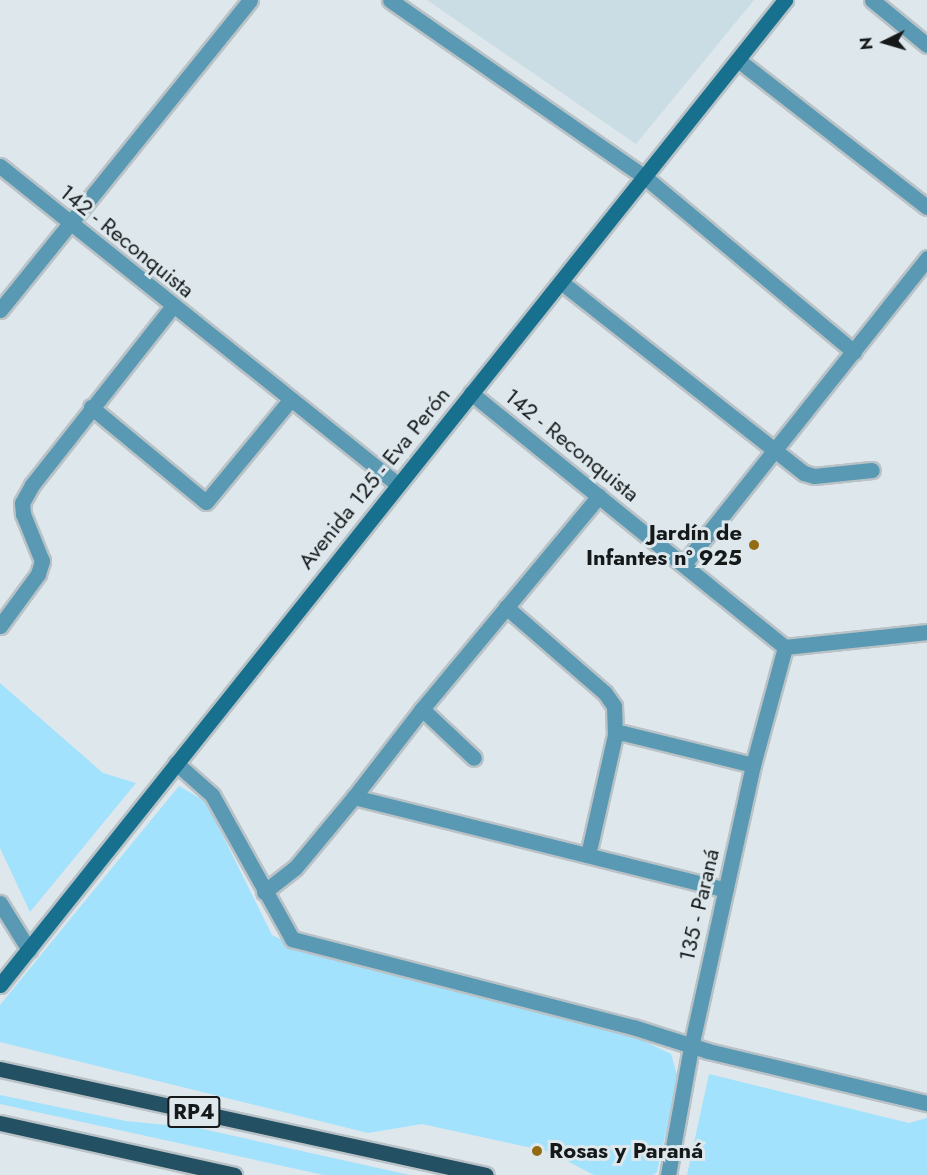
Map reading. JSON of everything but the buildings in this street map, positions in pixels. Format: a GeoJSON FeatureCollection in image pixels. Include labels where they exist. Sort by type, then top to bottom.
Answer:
{"type":"FeatureCollection","features":[{"type":"Feature","properties":{"kind":"main road","name":"RP4"},"geometry":{"type":"LineString","coordinates":[[0,1069],[486,1175]]}},
{"type":"Feature","properties":{"kind":"main road","name":"RP4"},"geometry":{"type":"LineString","coordinates":[[0,1123],[230,1175]]}},
{"type":"Feature","properties":{"kind":"street"},"geometry":{"type":"LineString","coordinates":[[0,310],[70,226],[249,0]]}},
{"type":"Feature","properties":{"kind":"street"},"geometry":{"type":"LineString","coordinates":[[390,0],[646,178],[854,352]]}},
{"type":"Feature","properties":{"kind":"street","name":"Avenida 125 - Eva Perón"},"geometry":{"type":"LineString","coordinates":[[1,982],[29,950],[397,484],[646,178],[785,0]]}},
{"type":"Feature","properties":{"kind":"street"},"geometry":{"type":"LineString","coordinates":[[872,0],[927,45]]}},
{"type":"Feature","properties":{"kind":"street"},"geometry":{"type":"LineString","coordinates":[[738,60],[927,207]]}},
{"type":"Feature","properties":{"kind":"street","name":"142 - Reconquista"},"geometry":{"type":"LineString","coordinates":[[0,166],[70,226],[397,484]]}},
{"type":"Feature","properties":{"kind":"street"},"geometry":{"type":"LineString","coordinates":[[684,564],[927,258]]}},
{"type":"Feature","properties":{"kind":"street"},"geometry":{"type":"LineString","coordinates":[[561,282],[774,453],[814,476],[872,470]]}},
{"type":"Feature","properties":{"kind":"street"},"geometry":{"type":"LineString","coordinates":[[0,626],[38,574],[42,561],[22,503],[91,407],[172,306]]}},
{"type":"Feature","properties":{"kind":"street","name":"142 - Reconquista"},"geometry":{"type":"LineString","coordinates":[[471,393],[784,647]]}},
{"type":"Feature","properties":{"kind":"street"},"geometry":{"type":"LineString","coordinates":[[91,407],[206,502],[290,400]]}},
{"type":"Feature","properties":{"kind":"street"},"geometry":{"type":"LineString","coordinates":[[264,892],[295,868],[422,709],[599,496]]}},
{"type":"Feature","properties":{"kind":"street"},"geometry":{"type":"LineString","coordinates":[[506,607],[605,693],[614,706],[615,735],[588,855]]}},
{"type":"Feature","properties":{"kind":"street"},"geometry":{"type":"LineString","coordinates":[[784,647],[927,632]]}},
{"type":"Feature","properties":{"kind":"street","name":"135 - Paraná"},"geometry":{"type":"LineString","coordinates":[[668,1175],[691,1047],[753,765],[784,647]]}},
{"type":"Feature","properties":{"kind":"street"},"geometry":{"type":"LineString","coordinates":[[422,709],[474,758]]}},
{"type":"Feature","properties":{"kind":"street"},"geometry":{"type":"LineString","coordinates":[[615,735],[623,733],[753,765]]}},
{"type":"Feature","properties":{"kind":"street"},"geometry":{"type":"LineString","coordinates":[[176,763],[212,795],[292,939],[309,946],[633,1027],[691,1047],[927,1103]]}},
{"type":"Feature","properties":{"kind":"street"},"geometry":{"type":"LineString","coordinates":[[354,797],[726,890]]}},
{"type":"Feature","properties":{"kind":"street"},"geometry":{"type":"LineString","coordinates":[[0,903],[29,950]]}},
{"type":"Feature","properties":{"kind":"shaded area"},"geometry":{"type":"Polygon","coordinates":[[[427,0],[754,0],[636,144],[427,0]]]}},
{"type":"Feature","properties":{"kind":"shaded area"},"geometry":{"type":"Polygon","coordinates":[[[0,683],[103,773],[136,783],[30,912],[0,848],[0,683]]]}},
{"type":"Feature","properties":{"kind":"shaded area"},"geometry":{"type":"Polygon","coordinates":[[[179,786],[206,802],[272,935],[301,949],[627,1033],[671,1054],[678,1078],[657,1172],[653,1175],[594,1175],[550,1152],[422,1124],[368,1133],[0,1042],[0,1005],[179,786]]]}},
{"type":"Feature","properties":{"kind":"shaded area"},"geometry":{"type":"Polygon","coordinates":[[[709,1074],[909,1123],[927,1118],[927,1175],[687,1175],[709,1074]]]}},
{"type":"Feature","properties":{"kind":"shaded area"},"geometry":{"type":"Polygon","coordinates":[[[0,1095],[126,1121],[198,1128],[410,1175],[324,1175],[0,1104],[0,1095]]]}},
{"type":"Feature","properties":{"kind":"place","name":"Jardín de Infantes nº 925"},"geometry":{"type":"Point","coordinates":[754,545]}},
{"type":"Feature","properties":{"kind":"place","name":"Rosas y Paraná"},"geometry":{"type":"Point","coordinates":[537,1151]}}]}
